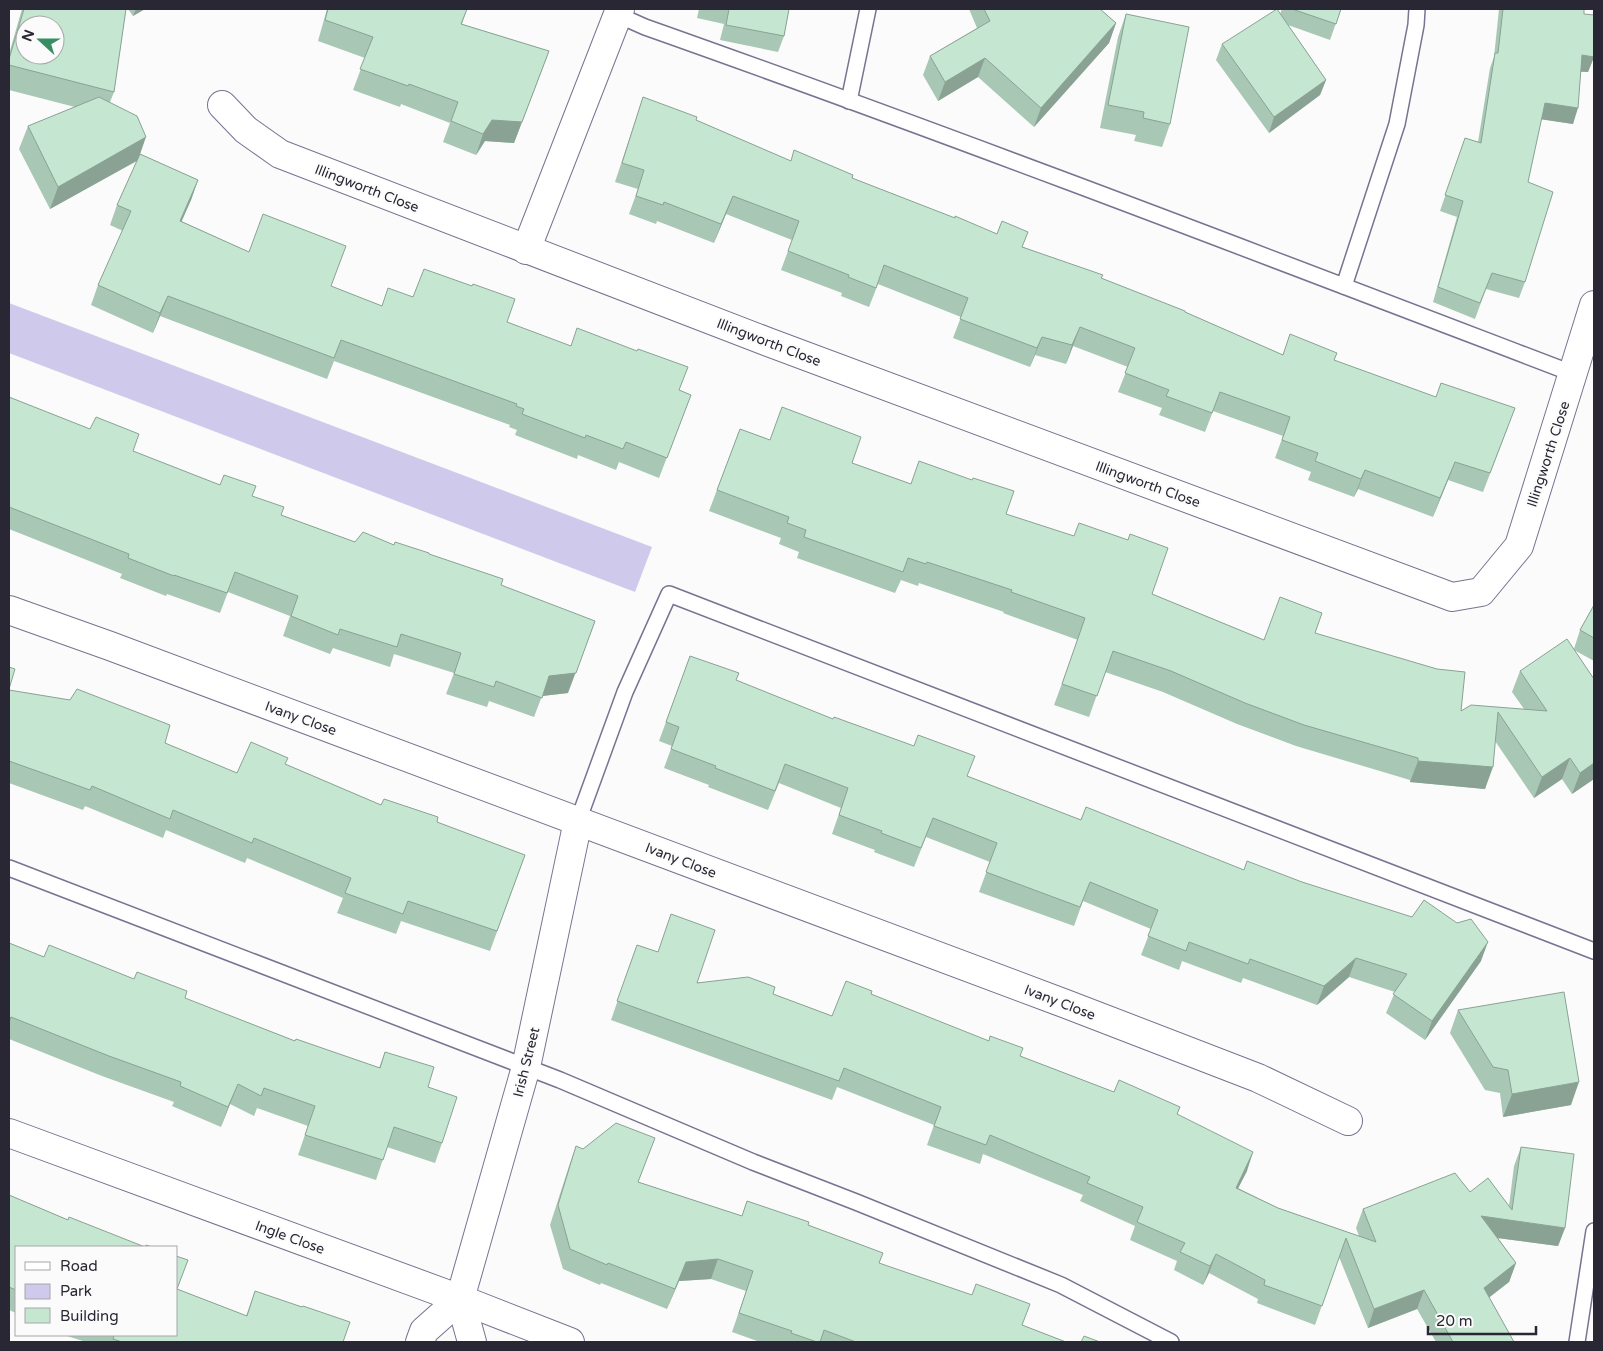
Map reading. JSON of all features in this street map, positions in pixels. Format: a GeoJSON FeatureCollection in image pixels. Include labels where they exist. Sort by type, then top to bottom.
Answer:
{"type":"FeatureCollection","features":[{"type":"Feature","properties":{"kind":"street"},"geometry":{"type":"LineString","coordinates":[[526,250],[619,12]]}},
{"type":"Feature","properties":{"kind":"street","name":"Illingworth Close"},"geometry":{"type":"LineString","coordinates":[[222,105],[246,130],[280,154],[768,342],[1452,597],[1481,592],[1519,546],[1594,305]]}},
{"type":"Feature","properties":{"kind":"street","name":"Ivany Close"},"geometry":{"type":"LineString","coordinates":[[9,610],[110,646],[1066,1004],[1240,1071],[1348,1121]]}},
{"type":"Feature","properties":{"kind":"street","name":"Irish Street"},"geometry":{"type":"LineString","coordinates":[[460,1299],[526,1067],[578,821]]}},
{"type":"Feature","properties":{"kind":"street","name":"Ingle Close"},"geometry":{"type":"LineString","coordinates":[[9,1134],[460,1299],[570,1342]]}},
{"type":"Feature","properties":{"kind":"street"},"geometry":{"type":"LineString","coordinates":[[420,1342],[424,1331],[460,1299],[472,1342]]}},
{"type":"Feature","properties":{"kind":"lane"},"geometry":{"type":"LineString","coordinates":[[849,101],[868,9]]}},
{"type":"Feature","properties":{"kind":"lane"},"geometry":{"type":"LineString","coordinates":[[1344,286],[1398,124],[1416,25],[1417,9]]}},
{"type":"Feature","properties":{"kind":"lane"},"geometry":{"type":"LineString","coordinates":[[619,12],[644,27],[849,101],[1574,374]]}},
{"type":"Feature","properties":{"kind":"lane"},"geometry":{"type":"LineString","coordinates":[[578,821],[625,692],[669,594],[1594,951]]}},
{"type":"Feature","properties":{"kind":"lane"},"geometry":{"type":"LineString","coordinates":[[9,868],[526,1067],[753,1162],[1061,1285],[1171,1342]]}},
{"type":"Feature","properties":{"kind":"lane"},"geometry":{"type":"LineString","coordinates":[[1577,1342],[1594,1231]]}},
{"type":"Feature","properties":{"kind":"green space"},"geometry":{"type":"Polygon","coordinates":[[[9,303],[652,547],[635,592],[9,353],[9,303]]]}},
{"type":"Feature","properties":{"kind":"building"},"geometry":{"type":"Polygon","coordinates":[[[24,9],[126,9],[114,92],[9,65],[15,39],[15,65],[65,65],[65,15],[22,15],[24,9]]]}},
{"type":"Feature","properties":{"kind":"building"},"geometry":{"type":"Polygon","coordinates":[[[328,9],[467,9],[461,24],[549,51],[522,122],[492,120],[483,134],[451,121],[458,102],[360,69],[373,37],[325,20],[328,9]]]}},
{"type":"Feature","properties":{"kind":"building"},"geometry":{"type":"Polygon","coordinates":[[[729,9],[789,9],[784,36],[726,25],[729,9]]]}},
{"type":"Feature","properties":{"kind":"building"},"geometry":{"type":"Polygon","coordinates":[[[984,9],[1100,9],[1116,23],[1041,108],[985,58],[945,82],[930,56],[990,21],[984,9]]]}},
{"type":"Feature","properties":{"kind":"building"},"geometry":{"type":"Polygon","coordinates":[[[1277,9],[1326,80],[1274,117],[1222,44],[1277,9]]]}},
{"type":"Feature","properties":{"kind":"building"},"geometry":{"type":"Polygon","coordinates":[[[1292,9],[1341,9],[1336,24],[1292,9]]]}},
{"type":"Feature","properties":{"kind":"building"},"geometry":{"type":"Polygon","coordinates":[[[1503,9],[1584,9],[1584,14],[1594,15],[1594,57],[1582,55],[1578,108],[1545,103],[1528,182],[1553,192],[1525,282],[1492,273],[1480,303],[1438,287],[1463,201],[1445,195],[1465,138],[1481,143],[1495,53],[1498,53],[1503,9]]]}},
{"type":"Feature","properties":{"kind":"building"},"geometry":{"type":"Polygon","coordinates":[[[1126,14],[1189,27],[1170,124],[1143,118],[1144,112],[1108,105],[1126,14]]]}},
{"type":"Feature","properties":{"kind":"building"},"geometry":{"type":"Polygon","coordinates":[[[99,97],[137,116],[146,137],[58,187],[28,126],[99,97]]]}},
{"type":"Feature","properties":{"kind":"building"},"geometry":{"type":"Polygon","coordinates":[[[643,97],[697,117],[696,120],[791,161],[794,150],[853,175],[852,178],[955,218],[955,216],[997,234],[1002,221],[1028,232],[1022,247],[1103,275],[1101,278],[1185,311],[1283,355],[1290,334],[1337,353],[1334,360],[1436,397],[1441,383],[1515,408],[1490,473],[1455,462],[1440,498],[1365,470],[1361,479],[1315,461],[1318,453],[1282,440],[1290,417],[1220,392],[1212,413],[1166,396],[1169,390],[1125,373],[1135,348],[1080,327],[1072,345],[1042,337],[1037,348],[960,319],[968,298],[884,265],[876,288],[848,277],[849,275],[788,251],[799,221],[733,196],[721,224],[664,202],[663,205],[636,196],[644,170],[622,163],[643,97]]]}},
{"type":"Feature","properties":{"kind":"building"},"geometry":{"type":"Polygon","coordinates":[[[140,154],[198,180],[180,221],[249,252],[263,214],[346,246],[331,286],[382,306],[388,288],[413,297],[424,269],[515,299],[507,322],[571,346],[577,328],[637,351],[638,349],[688,367],[679,390],[691,395],[667,458],[626,442],[623,449],[586,435],[585,438],[522,414],[524,409],[516,406],[517,404],[341,340],[334,358],[168,296],[160,313],[98,285],[131,211],[117,205],[140,154]]]}},
{"type":"Feature","properties":{"kind":"building"},"geometry":{"type":"Polygon","coordinates":[[[9,397],[90,429],[96,417],[139,434],[133,451],[220,485],[224,475],[256,486],[252,496],[284,507],[281,515],[355,542],[363,532],[394,545],[395,542],[429,553],[503,579],[501,585],[595,621],[576,673],[549,676],[542,698],[496,681],[494,687],[454,674],[461,653],[401,634],[397,647],[340,629],[338,635],[291,616],[298,596],[235,572],[227,593],[174,576],[128,558],[129,554],[9,507],[9,397]]]}},
{"type":"Feature","properties":{"kind":"building"},"geometry":{"type":"Polygon","coordinates":[[[782,407],[861,437],[852,463],[911,484],[919,461],[972,480],[973,478],[1014,491],[1006,514],[1074,536],[1079,523],[1128,540],[1130,534],[1168,548],[1152,594],[1264,640],[1280,597],[1322,613],[1315,633],[1437,669],[1465,672],[1461,711],[1471,705],[1547,711],[1520,671],[1567,639],[1594,679],[1594,763],[1580,773],[1570,758],[1542,777],[1498,712],[1493,767],[1418,761],[1418,758],[1304,725],[1245,703],[1171,671],[1113,651],[1097,696],[1062,684],[1085,618],[1011,592],[1012,590],[927,562],[926,564],[908,558],[903,572],[804,537],[806,530],[787,523],[789,517],[717,490],[740,429],[770,440],[782,407]]]}},
{"type":"Feature","properties":{"kind":"building"},"geometry":{"type":"Polygon","coordinates":[[[1594,605],[1594,638],[1580,630],[1594,605]]]}},
{"type":"Feature","properties":{"kind":"building"},"geometry":{"type":"Polygon","coordinates":[[[690,656],[739,673],[736,680],[833,719],[834,717],[914,746],[918,735],[975,756],[967,776],[1081,820],[1086,807],[1244,870],[1247,861],[1302,882],[1412,917],[1424,900],[1457,923],[1471,919],[1488,942],[1432,1021],[1393,994],[1407,974],[1356,958],[1324,986],[1250,959],[1248,964],[1189,942],[1186,951],[1148,936],[1158,910],[1090,882],[1080,907],[986,872],[997,843],[933,818],[921,848],[839,815],[848,788],[785,764],[775,791],[671,749],[679,727],[666,722],[690,656]]]}},
{"type":"Feature","properties":{"kind":"building"},"geometry":{"type":"Polygon","coordinates":[[[9,667],[15,669],[9,689],[9,667]]]}},
{"type":"Feature","properties":{"kind":"building"},"geometry":{"type":"Polygon","coordinates":[[[77,689],[170,725],[165,743],[237,773],[251,742],[288,758],[285,764],[381,805],[384,799],[438,817],[437,822],[525,855],[497,931],[408,901],[403,914],[345,893],[351,878],[254,838],[252,843],[173,810],[170,819],[92,786],[90,790],[9,761],[9,690],[70,700],[77,689]]]}},
{"type":"Feature","properties":{"kind":"building"},"geometry":{"type":"Polygon","coordinates":[[[671,914],[715,930],[697,983],[748,977],[775,987],[773,994],[832,1016],[846,981],[872,991],[871,994],[989,1041],[990,1036],[1023,1048],[1020,1056],[1114,1092],[1119,1080],[1180,1107],[1177,1114],[1253,1152],[1236,1188],[1278,1208],[1376,1242],[1363,1209],[1455,1173],[1470,1192],[1488,1178],[1512,1210],[1521,1147],[1574,1154],[1565,1228],[1481,1216],[1516,1263],[1484,1288],[1514,1342],[1453,1342],[1424,1290],[1374,1309],[1346,1238],[1322,1306],[1264,1285],[1265,1280],[1216,1254],[1210,1266],[1180,1252],[1185,1243],[1137,1222],[1143,1207],[1087,1183],[1090,1177],[990,1135],[986,1145],[934,1126],[941,1107],[844,1068],[839,1081],[617,1001],[637,945],[658,952],[671,914]]]}},
{"type":"Feature","properties":{"kind":"building"},"geometry":{"type":"Polygon","coordinates":[[[9,943],[44,957],[49,945],[134,979],[137,972],[187,991],[185,998],[295,1041],[296,1039],[380,1068],[385,1052],[434,1067],[428,1087],[457,1097],[442,1143],[394,1127],[383,1160],[305,1135],[315,1106],[264,1088],[261,1096],[238,1084],[228,1107],[180,1086],[181,1082],[11,1017],[9,1022],[9,943]]]}},
{"type":"Feature","properties":{"kind":"building"},"geometry":{"type":"Polygon","coordinates":[[[1564,992],[1579,1082],[1512,1094],[1508,1070],[1493,1067],[1458,1010],[1564,992]]]}},
{"type":"Feature","properties":{"kind":"building"},"geometry":{"type":"Polygon","coordinates":[[[616,1123],[655,1138],[638,1182],[742,1216],[747,1201],[809,1222],[808,1225],[883,1253],[879,1263],[972,1295],[976,1284],[1030,1304],[1022,1325],[1066,1342],[856,1342],[824,1330],[820,1342],[817,1342],[791,1333],[792,1331],[739,1313],[753,1271],[718,1259],[686,1262],[675,1289],[608,1263],[607,1265],[570,1249],[558,1205],[576,1146],[583,1149],[616,1123]]]}},
{"type":"Feature","properties":{"kind":"building"},"geometry":{"type":"Polygon","coordinates":[[[9,1195],[68,1220],[69,1217],[142,1246],[15,1246],[15,1290],[9,1287],[9,1195]]]}},
{"type":"Feature","properties":{"kind":"building"},"geometry":{"type":"Polygon","coordinates":[[[178,1257],[188,1260],[178,1286],[178,1257]]]}},
{"type":"Feature","properties":{"kind":"building"},"geometry":{"type":"Polygon","coordinates":[[[178,1289],[247,1316],[255,1291],[350,1322],[343,1342],[122,1342],[113,1339],[114,1336],[178,1336],[178,1289]]]}},
{"type":"Feature","properties":{"kind":"building"},"geometry":{"type":"Polygon","coordinates":[[[1084,1336],[1100,1342],[1081,1342],[1084,1336]]]}}]}
